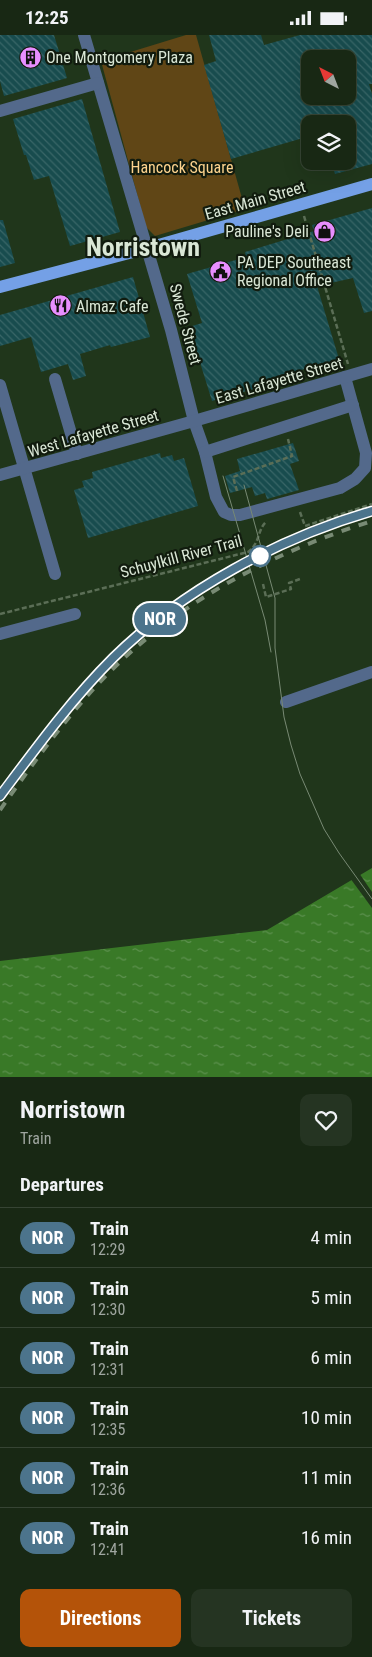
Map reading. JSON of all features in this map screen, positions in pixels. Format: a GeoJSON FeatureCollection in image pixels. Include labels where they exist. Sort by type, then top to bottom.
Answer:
{"type":"FeatureCollection","features":[{"type":"Feature","properties":{"kind":"main road","name":"East Main Street"},"geometry":{"type":"LineString","coordinates":[[0,287],[148,248],[372,184]]}},
{"type":"Feature","properties":{"kind":"street","name":"Swede Street"},"geometry":{"type":"LineString","coordinates":[[84,35],[148,248],[194,421],[205,451],[219,505],[231,515],[240,515],[340,488],[360,474],[365,468],[366,453],[354,405]]}},
{"type":"Feature","properties":{"kind":"street"},"geometry":{"type":"LineString","coordinates":[[0,111],[98,83]]}},
{"type":"Feature","properties":{"kind":"street","name":"East Lafayette Street"},"geometry":{"type":"LineString","coordinates":[[194,421],[372,369]]}},
{"type":"Feature","properties":{"kind":"street"},"geometry":{"type":"LineString","coordinates":[[205,451],[354,405],[348,376]]}},
{"type":"Feature","properties":{"kind":"street"},"geometry":{"type":"LineString","coordinates":[[55,379],[76,454]]}},
{"type":"Feature","properties":{"kind":"street"},"geometry":{"type":"LineString","coordinates":[[0,385],[55,575]]}},
{"type":"Feature","properties":{"kind":"street","name":"West Lafayette Street"},"geometry":{"type":"LineString","coordinates":[[0,475],[194,421]]}},
{"type":"Feature","properties":{"kind":"street"},"geometry":{"type":"LineString","coordinates":[[0,634],[75,614]]}},
{"type":"Feature","properties":{"kind":"street"},"geometry":{"type":"LineString","coordinates":[[286,702],[372,672]]}},
{"type":"Feature","properties":{"kind":"path"},"geometry":{"type":"LineString","coordinates":[[300,205],[348,376]]}},
{"type":"Feature","properties":{"kind":"path"},"geometry":{"type":"LineString","coordinates":[[238,491],[233,477],[292,456],[290,450]]}},
{"type":"Feature","properties":{"kind":"path"},"geometry":{"type":"LineString","coordinates":[[295,513],[300,511],[305,526],[372,504]]}},
{"type":"Feature","properties":{"kind":"path","name":"Schuylkill River Trail"},"geometry":{"type":"LineString","coordinates":[[0,614],[248,552],[255,547],[262,527],[269,519]]}},
{"type":"Feature","properties":{"kind":"path"},"geometry":{"type":"LineString","coordinates":[[263,584],[266,597],[291,589],[289,583],[300,579]]}},
{"type":"Feature","properties":{"kind":"green space","name":"Hancock Square"},"geometry":{"type":"Polygon","coordinates":[[[186,35],[196,35],[245,209],[155,236],[146,227],[101,61],[186,35]]]}},
{"type":"Feature","properties":{"kind":"water"},"geometry":{"type":"Polygon","coordinates":[[[372,868],[372,1077],[0,1077],[0,961],[267,930],[372,868]]]}},
{"type":"Feature","properties":{"kind":"pier"},"geometry":{"type":"Polygon","coordinates":[[[359,873],[372,892],[372,908],[350,878],[359,873]]]}},
{"type":"Feature","properties":{"kind":"building","name":"One Montgomery Plaza"},"geometry":{"type":"Polygon","coordinates":[[[0,35],[54,35],[67,78],[4,96],[0,81],[0,35]]]}},
{"type":"Feature","properties":{"kind":"building"},"geometry":{"type":"Polygon","coordinates":[[[209,35],[261,35],[264,45],[300,35],[372,35],[372,84],[369,84],[372,94],[372,164],[356,168],[356,115],[301,115],[301,139],[231,159],[204,65],[216,61],[209,35]]]}},
{"type":"Feature","properties":{"kind":"building"},"geometry":{"type":"Polygon","coordinates":[[[82,99],[120,232],[70,246],[49,176],[34,180],[13,119],[82,99]]]}},
{"type":"Feature","properties":{"kind":"building"},"geometry":{"type":"Polygon","coordinates":[[[334,170],[350,170],[335,174],[334,170]]]}},
{"type":"Feature","properties":{"kind":"building"},"geometry":{"type":"Polygon","coordinates":[[[372,208],[372,311],[364,313],[353,278],[317,286],[339,359],[267,380],[269,388],[257,390],[257,388],[212,401],[189,327],[202,323],[187,274],[246,257],[245,252],[314,231],[312,225],[372,208]]]}},
{"type":"Feature","properties":{"kind":"building"},"geometry":{"type":"Polygon","coordinates":[[[0,220],[3,220],[15,263],[0,267],[0,220]]]}},
{"type":"Feature","properties":{"kind":"building"},"geometry":{"type":"Polygon","coordinates":[[[133,277],[150,337],[111,347],[110,345],[80,354],[86,376],[73,380],[68,364],[41,372],[31,337],[0,346],[0,315],[133,277]]]}},
{"type":"Feature","properties":{"kind":"building"},"geometry":{"type":"Polygon","coordinates":[[[293,443],[299,461],[290,464],[299,490],[267,499],[265,493],[255,496],[252,487],[230,493],[225,476],[240,471],[237,459],[293,443]]]}},
{"type":"Feature","properties":{"kind":"building"},"geometry":{"type":"Polygon","coordinates":[[[160,453],[161,458],[172,455],[174,461],[184,458],[198,506],[88,538],[74,490],[84,487],[82,481],[93,478],[92,472],[160,453]]]}},
{"type":"Feature","properties":{"kind":"tram line"},"geometry":{"type":"LineString","coordinates":[[223,476],[265,620],[271,652]]}},
{"type":"Feature","properties":{"kind":"tram line"},"geometry":{"type":"LineString","coordinates":[[244,485],[275,598],[275,648],[284,717],[291,745],[300,774],[324,829],[372,899]]}},
{"type":"Feature","properties":{"kind":"railway"},"geometry":{"type":"LineString","coordinates":[[0,796],[54,725],[98,674],[140,634],[169,611],[201,589],[268,552],[338,522],[372,511]]}},
{"type":"Feature","properties":{"kind":"railway"},"geometry":{"type":"LineString","coordinates":[[0,810],[72,713],[105,677],[149,636],[208,595],[271,560],[372,521]]}},
{"type":"Feature","properties":{"kind":"train","name":"NOR"},"geometry":{"type":"LineString","coordinates":[[0,796],[48,732],[95,677],[115,656],[175,607],[208,585],[271,551],[309,534],[372,511]]}},
{"type":"Feature","properties":{"kind":"place","name":"One Montgomery Plaza"},"geometry":{"type":"Point","coordinates":[30,57]}},
{"type":"Feature","properties":{"kind":"place","name":"Pauline's Deli"},"geometry":{"type":"Point","coordinates":[325,231]}},
{"type":"Feature","properties":{"kind":"place","name":"PA DEP Southeast Regional Office"},"geometry":{"type":"Point","coordinates":[221,271]}},
{"type":"Feature","properties":{"kind":"place","name":"Almaz Cafe"},"geometry":{"type":"Point","coordinates":[60,306]}},
{"type":"Feature","properties":{"kind":"district","name":"Norristown"},"geometry":{"type":"Point","coordinates":[143,247]}}]}
